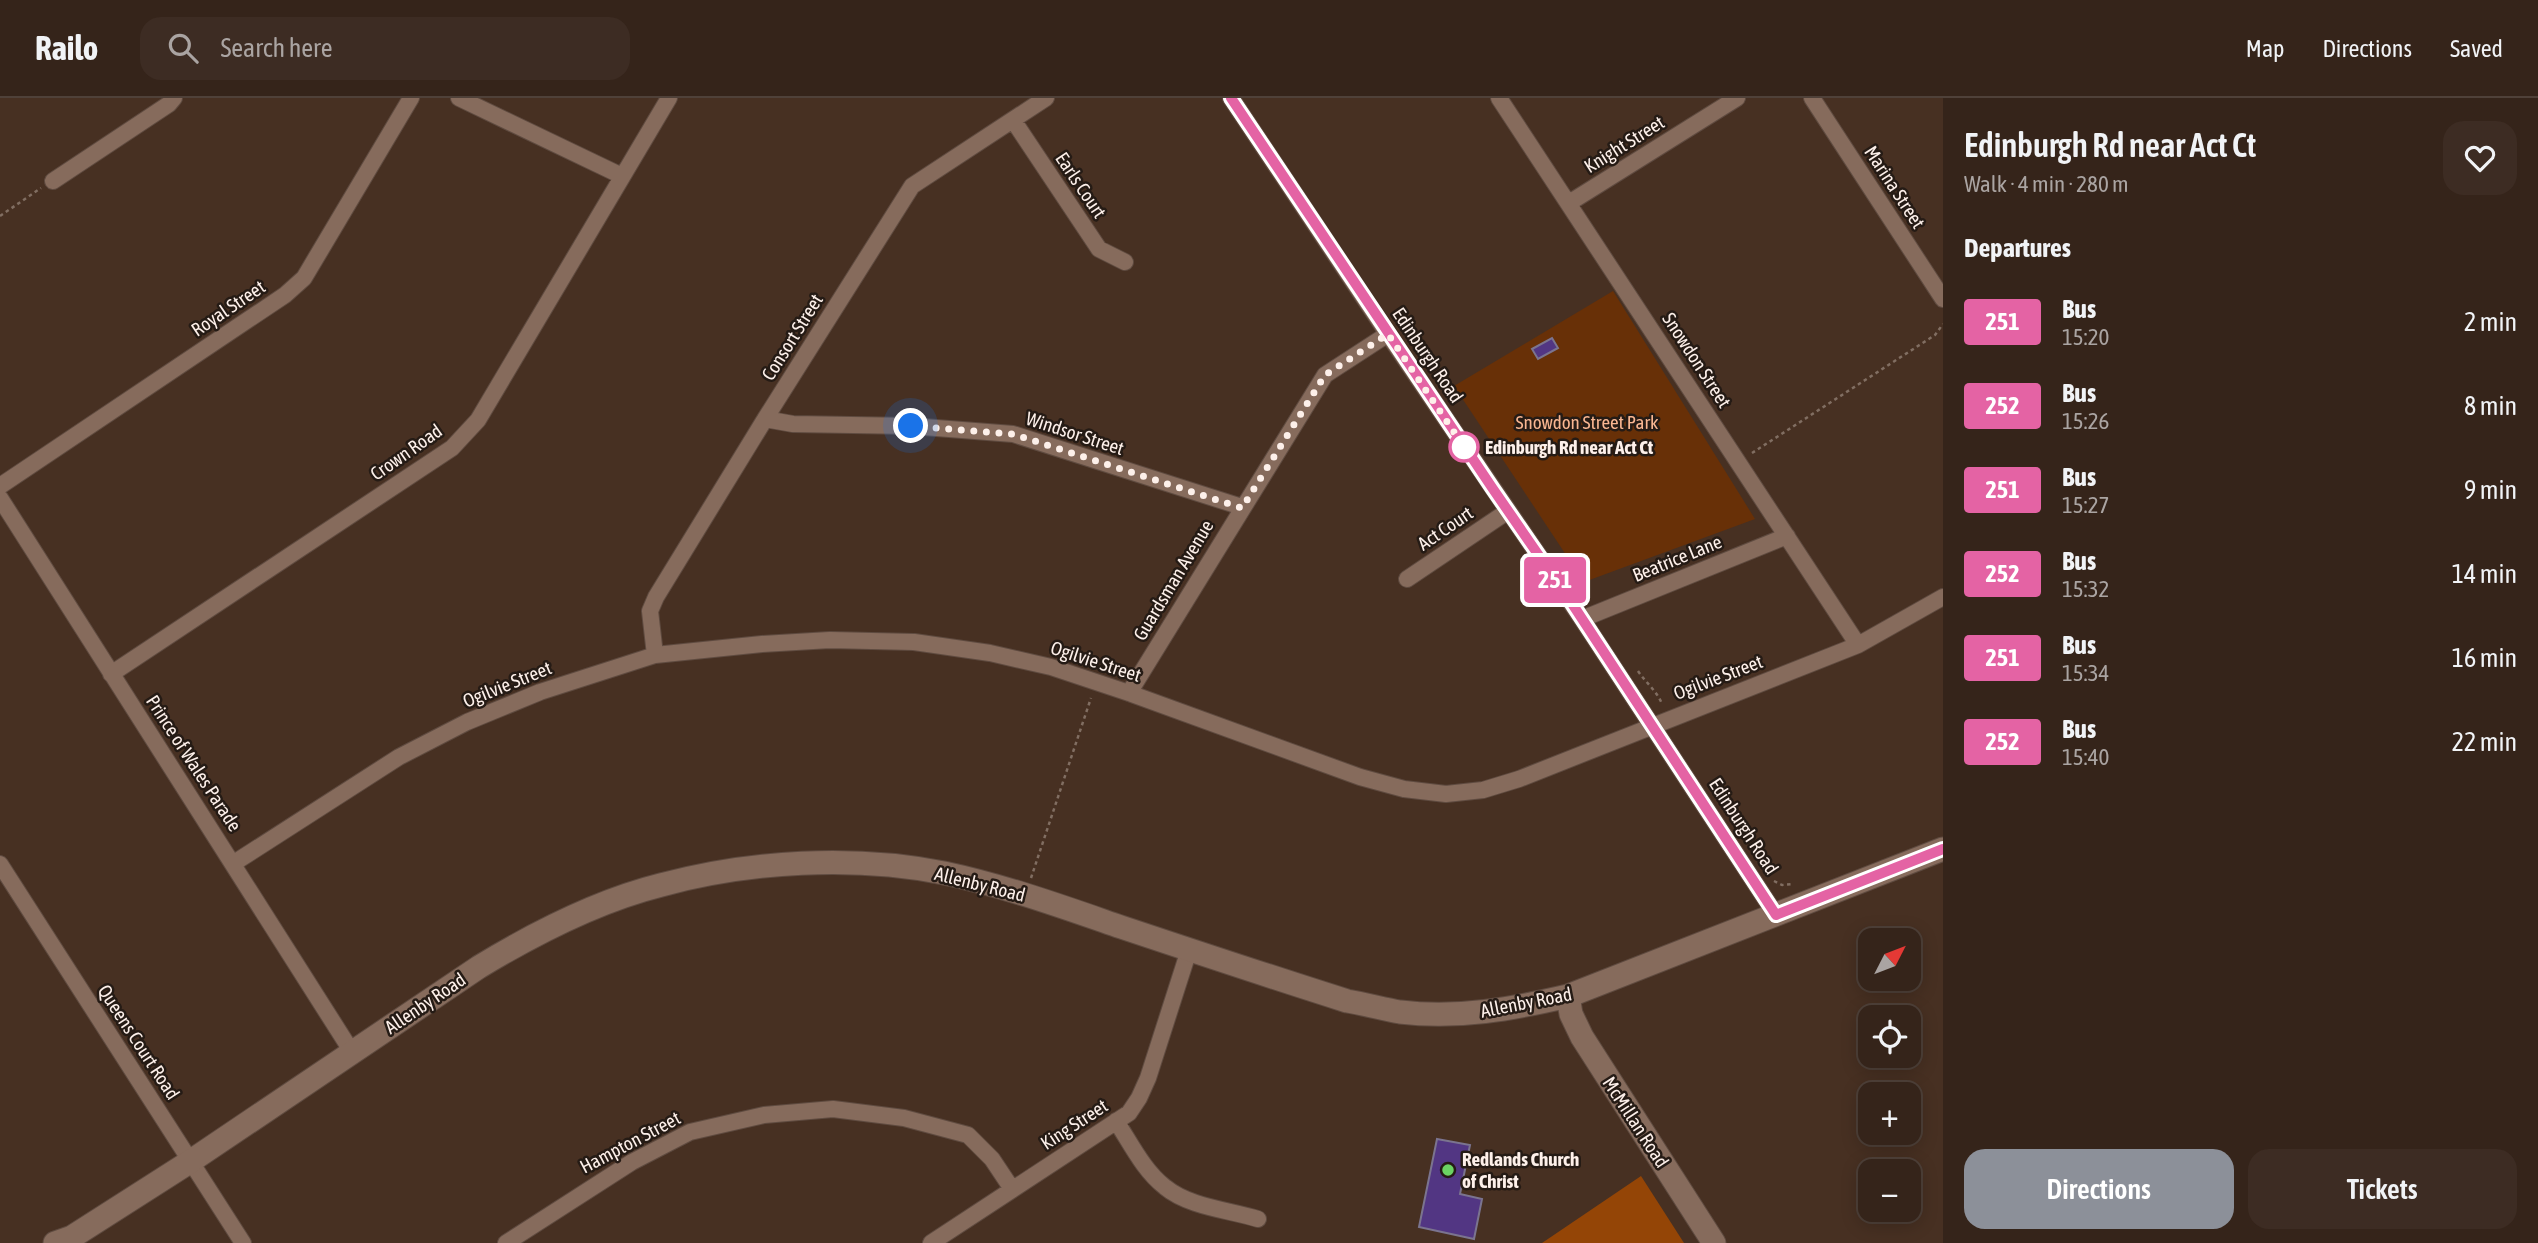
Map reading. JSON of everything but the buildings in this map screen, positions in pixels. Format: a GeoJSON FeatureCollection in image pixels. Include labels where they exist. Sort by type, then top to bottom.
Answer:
{"type":"FeatureCollection","features":[{"type":"Feature","properties":{"kind":"main road","name":"Allenby Road"},"geometry":{"type":"LineString","coordinates":[[64,1241],[191,1161],[523,940],[589,910],[660,885],[735,870],[805,864],[870,865],[943,873],[1025,894],[1347,1001],[1400,1012],[1470,1013],[1511,1009],[1568,996],[1943,849]]}},
{"type":"Feature","properties":{"kind":"main road","name":"McMillan Road"},"geometry":{"type":"LineString","coordinates":[[1568,996],[1571,1014],[1582,1037],[1714,1243]]}},
{"type":"Feature","properties":{"kind":"street"},"geometry":{"type":"LineString","coordinates":[[52,181],[169,104],[174,98]]}},
{"type":"Feature","properties":{"kind":"street","name":"Royal Street"},"geometry":{"type":"LineString","coordinates":[[0,486],[285,295],[304,278],[411,98]]}},
{"type":"Feature","properties":{"kind":"street"},"geometry":{"type":"LineString","coordinates":[[459,98],[622,176]]}},
{"type":"Feature","properties":{"kind":"street","name":"Crown Road"},"geometry":{"type":"LineString","coordinates":[[111,674],[452,448],[466,435],[478,420],[669,98]]}},
{"type":"Feature","properties":{"kind":"street","name":"Consort Street"},"geometry":{"type":"LineString","coordinates":[[655,655],[650,611],[656,597],[765,418],[912,186],[1046,98]]}},
{"type":"Feature","properties":{"kind":"street","name":"Edinburgh Road"},"geometry":{"type":"LineString","coordinates":[[1231,98],[1582,619],[1776,915]]}},
{"type":"Feature","properties":{"kind":"street","name":"Snowdon Street"},"geometry":{"type":"LineString","coordinates":[[1499,98],[1858,645]]}},
{"type":"Feature","properties":{"kind":"street","name":"Knight Street"},"geometry":{"type":"LineString","coordinates":[[1569,203],[1737,98]]}},
{"type":"Feature","properties":{"kind":"street","name":"Marina Street"},"geometry":{"type":"LineString","coordinates":[[1812,98],[1943,299]]}},
{"type":"Feature","properties":{"kind":"street","name":"Earls Court"},"geometry":{"type":"LineString","coordinates":[[1013,120],[1099,249],[1125,262]]}},
{"type":"Feature","properties":{"kind":"street","name":"Guardsman Avenue"},"geometry":{"type":"LineString","coordinates":[[1129,693],[1325,375],[1388,334]]}},
{"type":"Feature","properties":{"kind":"street","name":"Windsor Street"},"geometry":{"type":"LineString","coordinates":[[765,418],[793,424],[911,426],[1013,434],[1242,508]]}},
{"type":"Feature","properties":{"kind":"street","name":"Prince of Wales Parade"},"geometry":{"type":"LineString","coordinates":[[0,498],[352,1052]]}},
{"type":"Feature","properties":{"kind":"street","name":"Act Court"},"geometry":{"type":"LineString","coordinates":[[1406,579],[1508,512]]}},
{"type":"Feature","properties":{"kind":"street","name":"Beatrice Lane"},"geometry":{"type":"LineString","coordinates":[[1582,619],[1787,536]]}},
{"type":"Feature","properties":{"kind":"street","name":"Ogilvie Street"},"geometry":{"type":"LineString","coordinates":[[234,863],[399,757],[467,722],[540,691],[655,655],[830,640],[914,642],[990,653],[1051,667],[1129,693],[1360,777],[1404,789],[1446,794],[1483,790],[1519,779],[1858,645],[1943,597]]}},
{"type":"Feature","properties":{"kind":"street","name":"Queens Court Road"},"geometry":{"type":"LineString","coordinates":[[0,864],[243,1243]]}},
{"type":"Feature","properties":{"kind":"street","name":"King Street"},"geometry":{"type":"LineString","coordinates":[[931,1243],[1116,1121],[1134,1105],[1149,1079],[1189,950]]}},
{"type":"Feature","properties":{"kind":"street","name":"Hampton Street"},"geometry":{"type":"LineString","coordinates":[[506,1243],[632,1162],[690,1132],[764,1115],[833,1109],[904,1118],[968,1135],[992,1159],[1012,1189]]}},
{"type":"Feature","properties":{"kind":"street"},"geometry":{"type":"LineString","coordinates":[[1116,1121],[1149,1171],[1166,1188],[1185,1198],[1258,1219]]}},
{"type":"Feature","properties":{"kind":"path"},"geometry":{"type":"LineString","coordinates":[[0,216],[52,181]]}},
{"type":"Feature","properties":{"kind":"path"},"geometry":{"type":"LineString","coordinates":[[1739,462],[1934,335],[1943,324]]}},
{"type":"Feature","properties":{"kind":"path"},"geometry":{"type":"LineString","coordinates":[[1025,894],[1096,683]]}},
{"type":"Feature","properties":{"kind":"green space","name":"Snowdon Street Park"},"geometry":{"type":"Polygon","coordinates":[[[1613,291],[1755,519],[1584,582],[1454,386],[1613,291]]]}},
{"type":"Feature","properties":{"kind":"shaded area"},"geometry":{"type":"Polygon","coordinates":[[[1641,1176],[1684,1243],[1542,1243],[1641,1176]]]}},
{"type":"Feature","properties":{"kind":"bus line","name":"251"},"geometry":{"type":"LineString","coordinates":[[1231,98],[1573,605],[1776,915],[1943,849]]}},
{"type":"Feature","properties":{"kind":"place","name":"Edinburgh Rd near Act Ct"},"geometry":{"type":"Point","coordinates":[1464,447]}},
{"type":"Feature","properties":{"kind":"place","name":"Redlands Church of Christ"},"geometry":{"type":"Point","coordinates":[1448,1170]}},
{"type":"Feature","properties":{"kind":"route"},"geometry":{"type":"LineString","coordinates":[[911,426],[1013,434],[1242,508],[1325,375],[1388,334],[1464,447]]}}]}
